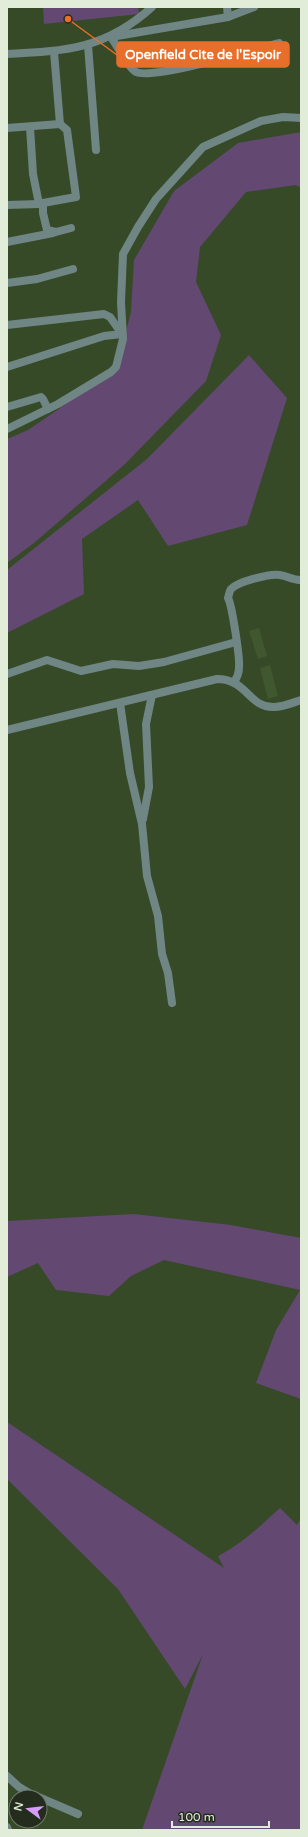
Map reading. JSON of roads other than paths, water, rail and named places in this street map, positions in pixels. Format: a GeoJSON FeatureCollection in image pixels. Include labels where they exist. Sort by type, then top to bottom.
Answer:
{"type":"FeatureCollection","features":[{"type":"Feature","properties":{"kind":"street"},"geometry":{"type":"LineString","coordinates":[[111,37],[152,7]]}},
{"type":"Feature","properties":{"kind":"street"},"geometry":{"type":"LineString","coordinates":[[227,7],[228,17]]}},
{"type":"Feature","properties":{"kind":"street"},"geometry":{"type":"LineString","coordinates":[[7,54],[54,52],[88,45],[111,37],[228,17],[254,7]]}},
{"type":"Feature","properties":{"kind":"street"},"geometry":{"type":"LineString","coordinates":[[111,37],[134,70],[141,73],[165,72],[279,43]]}},
{"type":"Feature","properties":{"kind":"street"},"geometry":{"type":"LineString","coordinates":[[88,45],[96,150]]}},
{"type":"Feature","properties":{"kind":"street"},"geometry":{"type":"LineString","coordinates":[[7,205],[41,203],[76,197],[67,130],[60,124],[54,52]]}},
{"type":"Feature","properties":{"kind":"street"},"geometry":{"type":"LineString","coordinates":[[7,429],[48,409],[114,370],[123,339],[123,254],[156,199],[203,147],[261,121],[283,117],[301,118]]}},
{"type":"Feature","properties":{"kind":"street"},"geometry":{"type":"LineString","coordinates":[[7,128],[60,124]]}},
{"type":"Feature","properties":{"kind":"street"},"geometry":{"type":"LineString","coordinates":[[30,127],[33,174],[47,230],[56,232]]}},
{"type":"Feature","properties":{"kind":"street"},"geometry":{"type":"LineString","coordinates":[[7,242],[71,228]]}},
{"type":"Feature","properties":{"kind":"street"},"geometry":{"type":"LineString","coordinates":[[7,283],[37,279],[73,269]]}},
{"type":"Feature","properties":{"kind":"street"},"geometry":{"type":"LineString","coordinates":[[7,325],[104,314],[110,317],[122,334]]}},
{"type":"Feature","properties":{"kind":"street"},"geometry":{"type":"LineString","coordinates":[[7,367],[104,336],[122,334]]}},
{"type":"Feature","properties":{"kind":"street"},"geometry":{"type":"LineString","coordinates":[[7,407],[40,397],[43,399],[48,409]]}},
{"type":"Feature","properties":{"kind":"street"},"geometry":{"type":"LineString","coordinates":[[234,682],[239,667],[239,654],[231,603],[228,598],[232,588],[245,582],[275,574],[285,576],[293,580],[301,580]]}},
{"type":"Feature","properties":{"kind":"street"},"geometry":{"type":"LineString","coordinates":[[7,674],[47,660],[81,671],[113,664],[139,666],[164,662],[236,642]]}},
{"type":"Feature","properties":{"kind":"street"},"geometry":{"type":"LineString","coordinates":[[7,730],[217,679],[226,679],[234,682],[256,701],[267,706],[280,706],[301,700]]}},
{"type":"Feature","properties":{"kind":"street"},"geometry":{"type":"LineString","coordinates":[[142,824],[148,787],[146,724],[152,695]]}},
{"type":"Feature","properties":{"kind":"street"},"geometry":{"type":"LineString","coordinates":[[120,703],[130,773],[142,824],[147,876],[158,916],[162,954],[168,973],[172,1003]]}},
{"type":"Feature","properties":{"kind":"street"},"geometry":{"type":"LineString","coordinates":[[7,1776],[24,1790],[78,1814]]}},
{"type":"Feature","properties":{"kind":"place","name":"Openfield Cite de l'Espoir"},"geometry":{"type":"Point","coordinates":[68,19]}}]}
